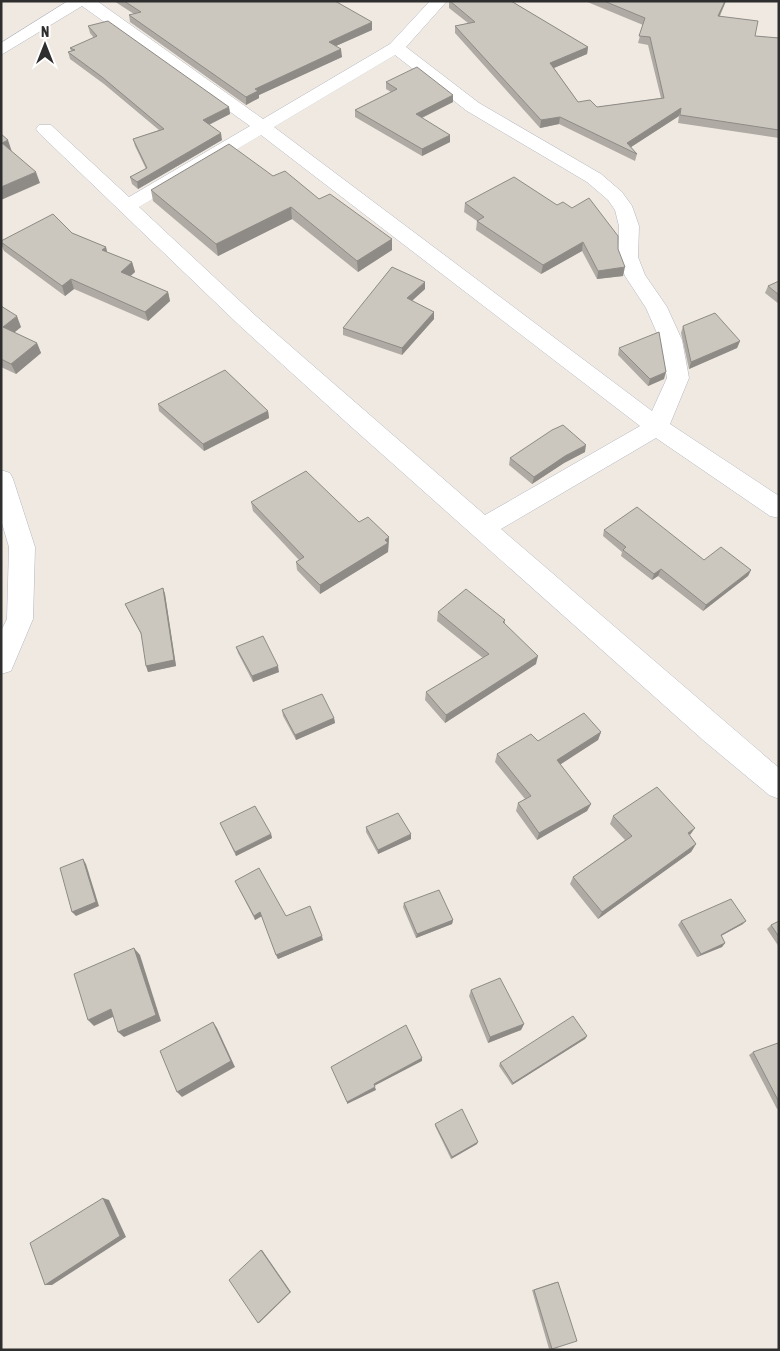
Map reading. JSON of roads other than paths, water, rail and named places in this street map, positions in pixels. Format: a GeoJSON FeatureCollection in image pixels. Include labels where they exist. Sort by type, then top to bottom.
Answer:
{"type":"FeatureCollection","features":[{"type":"Feature","properties":{"kind":"street"},"geometry":{"type":"LineString","coordinates":[[1,50],[79,1]]}},
{"type":"Feature","properties":{"kind":"street"},"geometry":{"type":"LineString","coordinates":[[86,1],[261,126],[657,426],[779,509]]}},
{"type":"Feature","properties":{"kind":"street"},"geometry":{"type":"LineString","coordinates":[[128,206],[396,48],[439,1]]}},
{"type":"Feature","properties":{"kind":"street"},"geometry":{"type":"LineString","coordinates":[[396,48],[473,107],[594,178],[615,196],[625,210],[629,226],[628,257],[635,276],[656,307],[671,340],[678,378],[657,426],[483,528]]}},
{"type":"Feature","properties":{"kind":"street"},"geometry":{"type":"LineString","coordinates":[[45,129],[248,321],[713,731],[779,786]]}},
{"type":"Feature","properties":{"kind":"street"},"geometry":{"type":"LineString","coordinates":[[1,479],[22,547],[20,619],[1,663]]}}]}
